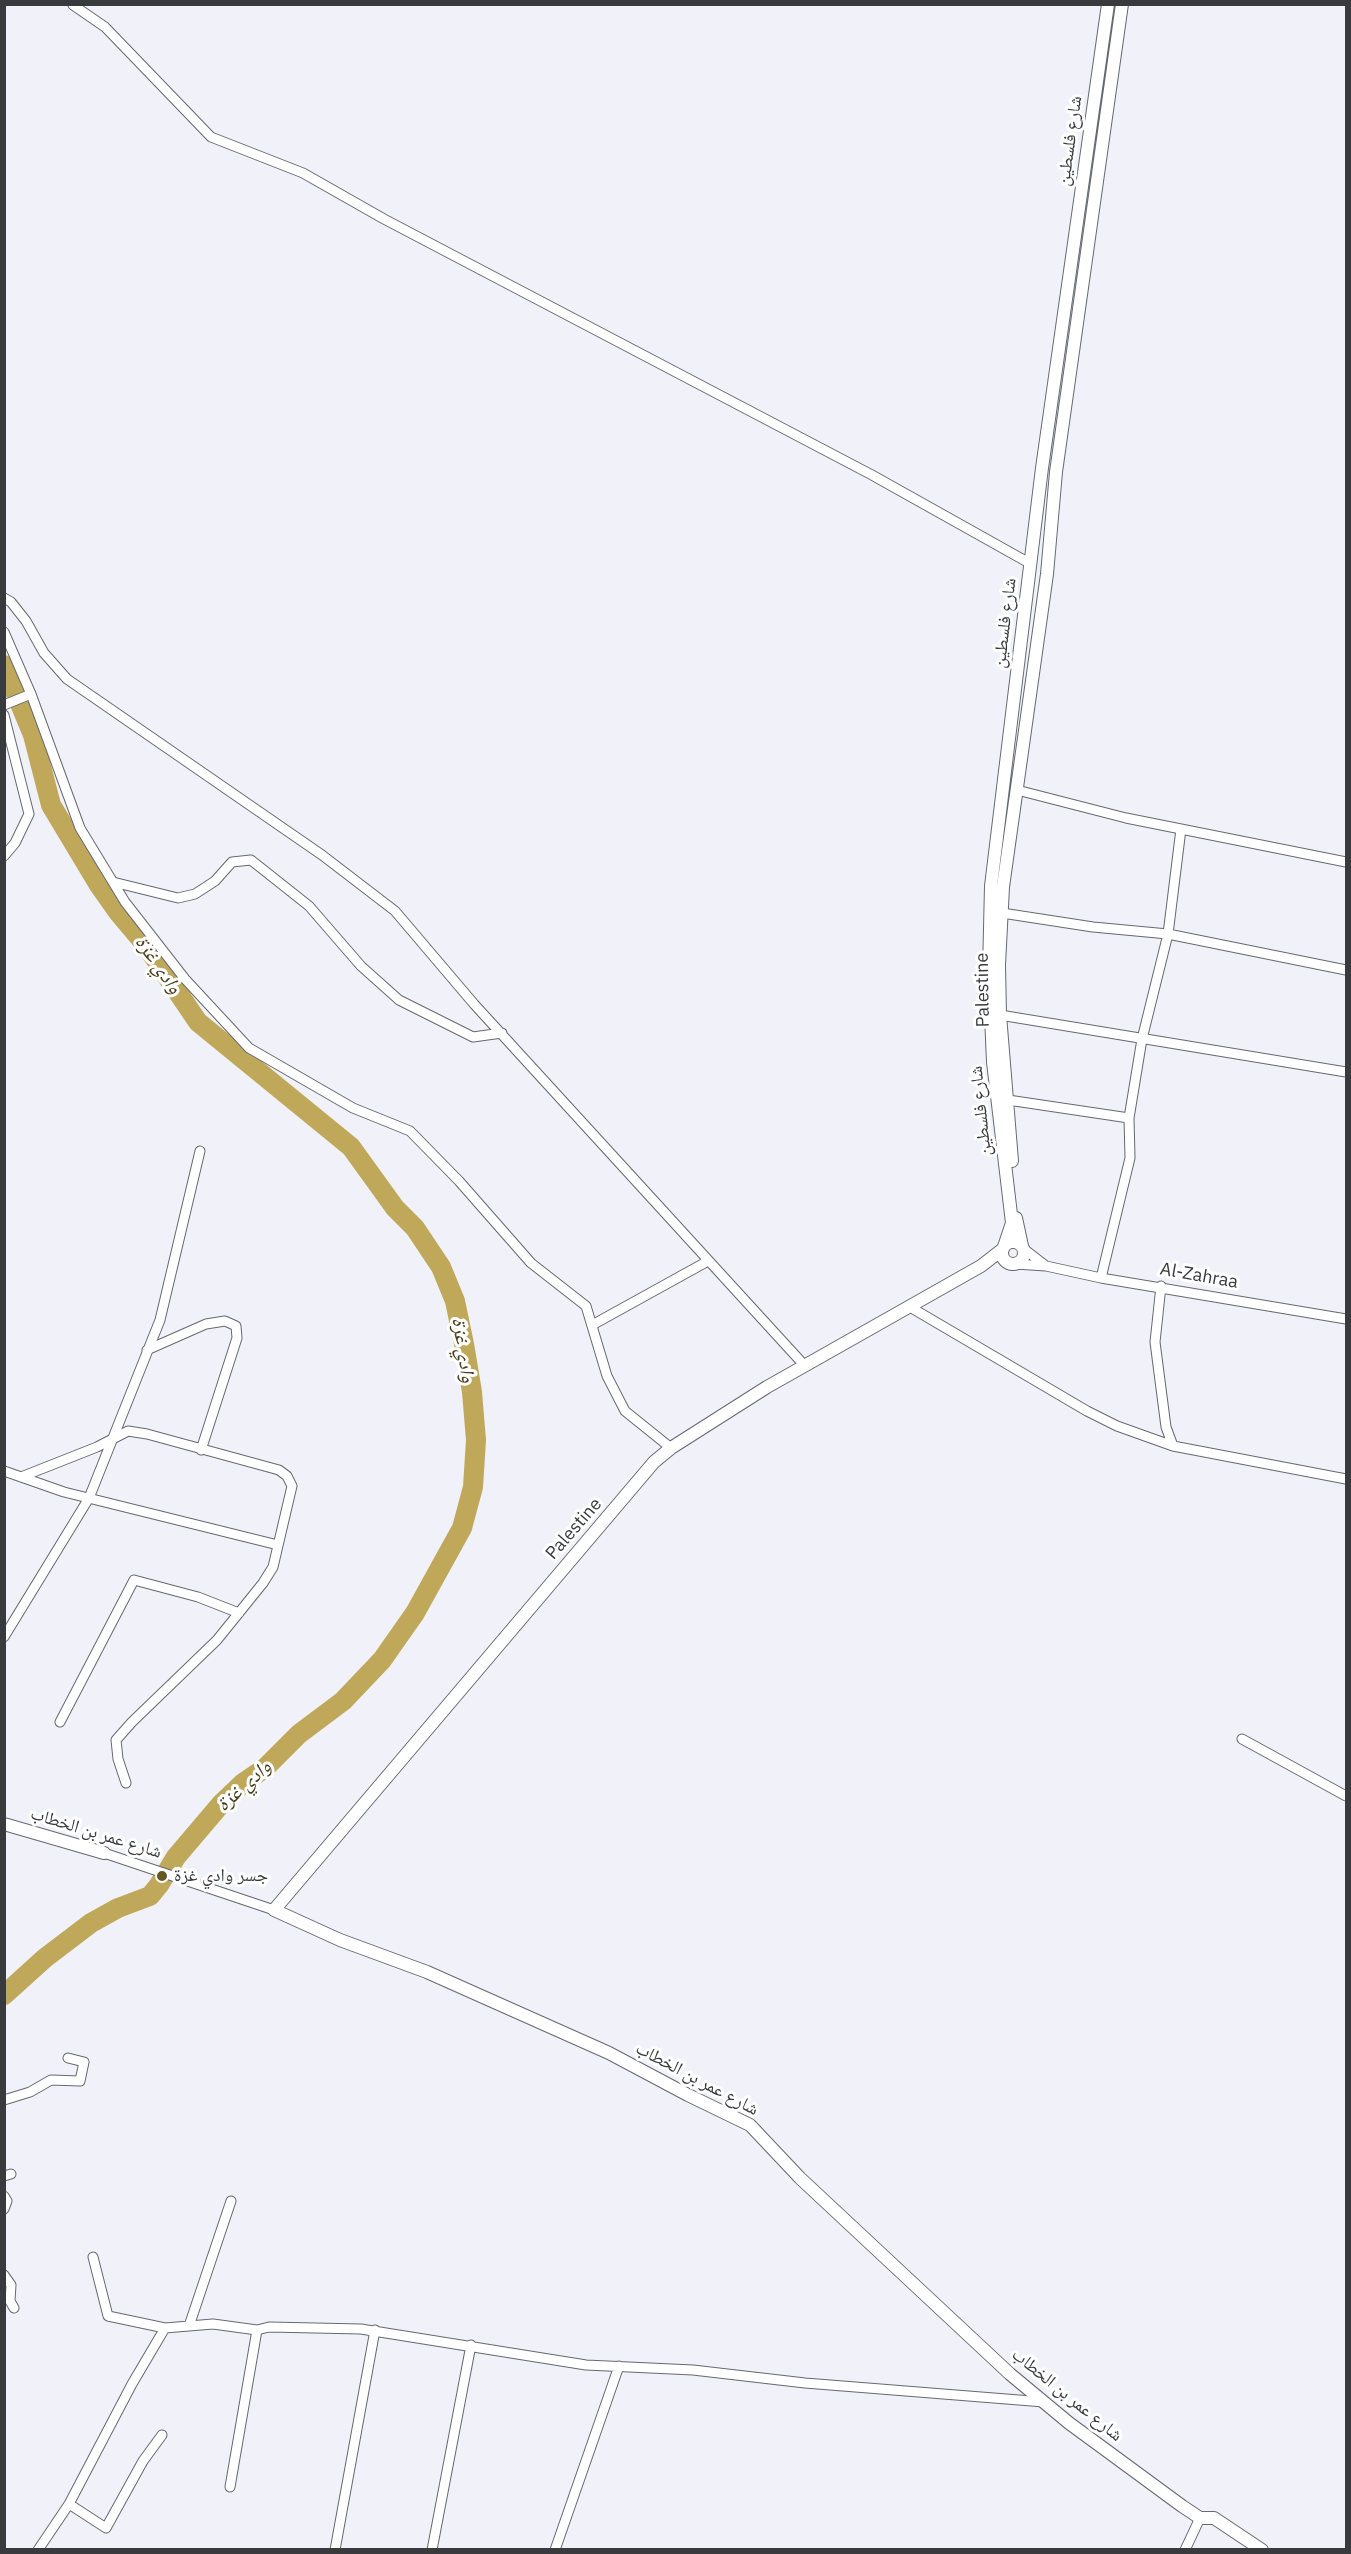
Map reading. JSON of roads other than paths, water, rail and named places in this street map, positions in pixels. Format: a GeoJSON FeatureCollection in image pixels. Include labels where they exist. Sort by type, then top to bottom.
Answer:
{"type":"FeatureCollection","features":[{"type":"Feature","properties":{"kind":"street","name":"شارع فلسطين"},"geometry":{"type":"LineString","coordinates":[[1004,1248],[1012,1223],[993,1062],[989,971],[991,886],[1031,564],[1108,4]]}},
{"type":"Feature","properties":{"kind":"street","name":"شارع فلسطين"},"geometry":{"type":"LineString","coordinates":[[1024,734],[1047,574],[1056,472],[1122,4]]}},
{"type":"Feature","properties":{"kind":"street"},"geometry":{"type":"LineString","coordinates":[[73,5],[105,27],[211,137],[303,173],[384,219],[872,475],[1031,564]]}},
{"type":"Feature","properties":{"kind":"street"},"geometry":{"type":"LineString","coordinates":[[4,598],[11,602],[26,621],[44,653],[67,679],[322,855],[395,911],[502,1033],[805,1366]]}},
{"type":"Feature","properties":{"kind":"street"},"geometry":{"type":"LineString","coordinates":[[4,632],[80,828],[125,902],[186,979],[249,1048],[353,1108],[410,1131],[459,1181],[531,1263],[586,1306],[607,1376],[625,1411],[670,1448]]}},
{"type":"Feature","properties":{"kind":"street"},"geometry":{"type":"LineString","coordinates":[[9,703],[28,695]]}},
{"type":"Feature","properties":{"kind":"street"},"geometry":{"type":"LineString","coordinates":[[4,715],[28,814],[15,843],[4,856]]}},
{"type":"Feature","properties":{"kind":"street","name":"Palestine"},"geometry":{"type":"LineString","coordinates":[[1023,1247],[1016,1220],[1000,1015],[999,965],[1003,888],[1024,734]]}},
{"type":"Feature","properties":{"kind":"street"},"geometry":{"type":"LineString","coordinates":[[1017,790],[1126,818],[1347,862]]}},
{"type":"Feature","properties":{"kind":"street"},"geometry":{"type":"LineString","coordinates":[[1101,1278],[1130,1158],[1129,1118],[1142,1039],[1168,934],[1181,829]]}},
{"type":"Feature","properties":{"kind":"street"},"geometry":{"type":"LineString","coordinates":[[113,882],[178,898],[195,894],[215,880],[232,861],[251,860],[309,906],[361,966],[399,1000],[473,1037],[502,1033]]}},
{"type":"Feature","properties":{"kind":"street"},"geometry":{"type":"LineString","coordinates":[[1002,913],[1093,927],[1168,934],[1347,970]]}},
{"type":"Feature","properties":{"kind":"street"},"geometry":{"type":"LineString","coordinates":[[1000,1015],[1347,1072]]}},
{"type":"Feature","properties":{"kind":"street"},"geometry":{"type":"LineString","coordinates":[[1008,1100],[1129,1118]]}},
{"type":"Feature","properties":{"kind":"street"},"geometry":{"type":"LineString","coordinates":[[4,1637],[89,1498],[159,1320],[200,1151]]}},
{"type":"Feature","properties":{"kind":"street"},"geometry":{"type":"LineString","coordinates":[[1013,1242],[1023,1247],[1023,1258],[1012,1263],[1003,1256],[1004,1248],[1013,1242]]}},
{"type":"Feature","properties":{"kind":"street","name":"Al-Zahraa"},"geometry":{"type":"LineString","coordinates":[[1023,1247],[1046,1266]]}},
{"type":"Feature","properties":{"kind":"street","name":"Palestine"},"geometry":{"type":"LineString","coordinates":[[274,1910],[654,1462],[670,1448],[805,1366],[981,1266],[1004,1248]]}},
{"type":"Feature","properties":{"kind":"street"},"geometry":{"type":"LineString","coordinates":[[594,1324],[708,1261]]}},
{"type":"Feature","properties":{"kind":"street","name":"Palestine"},"geometry":{"type":"LineString","coordinates":[[981,1266],[1012,1263]]}},
{"type":"Feature","properties":{"kind":"street","name":"Al-Zahraa"},"geometry":{"type":"LineString","coordinates":[[1012,1263],[1046,1266],[1101,1278],[1161,1286],[1347,1319]]}},
{"type":"Feature","properties":{"kind":"street"},"geometry":{"type":"LineString","coordinates":[[1161,1286],[1155,1342],[1166,1427],[1173,1446]]}},
{"type":"Feature","properties":{"kind":"street"},"geometry":{"type":"LineString","coordinates":[[910,1307],[1087,1411],[1118,1426],[1173,1446],[1347,1479]]}},
{"type":"Feature","properties":{"kind":"street"},"geometry":{"type":"LineString","coordinates":[[147,1350],[206,1324],[225,1321],[236,1326],[237,1338],[201,1450]]}},
{"type":"Feature","properties":{"kind":"street"},"geometry":{"type":"LineString","coordinates":[[21,1477],[97,1447],[128,1431],[147,1434],[279,1470],[287,1476],[292,1486],[273,1567],[217,1640],[116,1740],[118,1759],[126,1783]]}},
{"type":"Feature","properties":{"kind":"street"},"geometry":{"type":"LineString","coordinates":[[4,1471],[89,1498],[278,1545]]}},
{"type":"Feature","properties":{"kind":"street"},"geometry":{"type":"LineString","coordinates":[[60,1722],[134,1580],[198,1597],[239,1612]]}},
{"type":"Feature","properties":{"kind":"street"},"geometry":{"type":"LineString","coordinates":[[1242,1739],[1347,1796]]}},
{"type":"Feature","properties":{"kind":"street","name":"شارع عمر بن الخطاب"},"geometry":{"type":"LineString","coordinates":[[4,1824],[104,1853],[274,1910],[340,1940],[437,1977],[609,2053],[750,2125],[800,2178],[1010,2374],[1069,2423],[1200,2518],[1214,2518],[1262,2550]]}},
{"type":"Feature","properties":{"kind":"street"},"geometry":{"type":"LineString","coordinates":[[4,2100],[30,2092],[51,2079],[80,2081],[84,2062],[68,2058]]}},
{"type":"Feature","properties":{"kind":"street"},"geometry":{"type":"LineString","coordinates":[[4,2196],[7,2201],[4,2209]]}},
{"type":"Feature","properties":{"kind":"street"},"geometry":{"type":"LineString","coordinates":[[189,2326],[231,2201]]}},
{"type":"Feature","properties":{"kind":"street"},"geometry":{"type":"LineString","coordinates":[[93,2257],[108,2316],[165,2328],[213,2324],[257,2330],[269,2327],[375,2330],[586,2365],[693,2370],[805,2384],[1046,2402]]}},
{"type":"Feature","properties":{"kind":"street"},"geometry":{"type":"LineString","coordinates":[[4,2275],[11,2285],[10,2301],[14,2308]]}},
{"type":"Feature","properties":{"kind":"street"},"geometry":{"type":"LineString","coordinates":[[38,2550],[69,2504],[132,2384],[165,2328]]}},
{"type":"Feature","properties":{"kind":"street"},"geometry":{"type":"LineString","coordinates":[[230,2487],[257,2330]]}},
{"type":"Feature","properties":{"kind":"street"},"geometry":{"type":"LineString","coordinates":[[335,2550],[375,2330]]}},
{"type":"Feature","properties":{"kind":"street"},"geometry":{"type":"LineString","coordinates":[[432,2550],[471,2345]]}},
{"type":"Feature","properties":{"kind":"street"},"geometry":{"type":"LineString","coordinates":[[555,2550],[619,2366]]}},
{"type":"Feature","properties":{"kind":"street"},"geometry":{"type":"LineString","coordinates":[[69,2504],[106,2528],[143,2461],[162,2436]]}},
{"type":"Feature","properties":{"kind":"street"},"geometry":{"type":"LineString","coordinates":[[1185,2550],[1200,2518]]}},
{"type":"Feature","properties":{"kind":"waterway","name":"وادي غزة"},"geometry":{"type":"LineString","coordinates":[[4,665],[33,735],[51,805],[118,912],[145,944],[198,1022],[351,1147],[395,1208],[415,1228],[441,1267],[455,1301],[464,1344],[472,1392],[476,1440],[473,1487],[462,1528],[415,1613],[382,1660],[343,1701],[299,1734],[265,1768],[243,1783],[221,1804],[176,1857],[150,1896],[118,1908],[91,1923],[45,1958],[4,1995]]}},
{"type":"Feature","properties":{"kind":"place","name":"جسر وادي غزة"},"geometry":{"type":"Point","coordinates":[162,1876]}}]}
